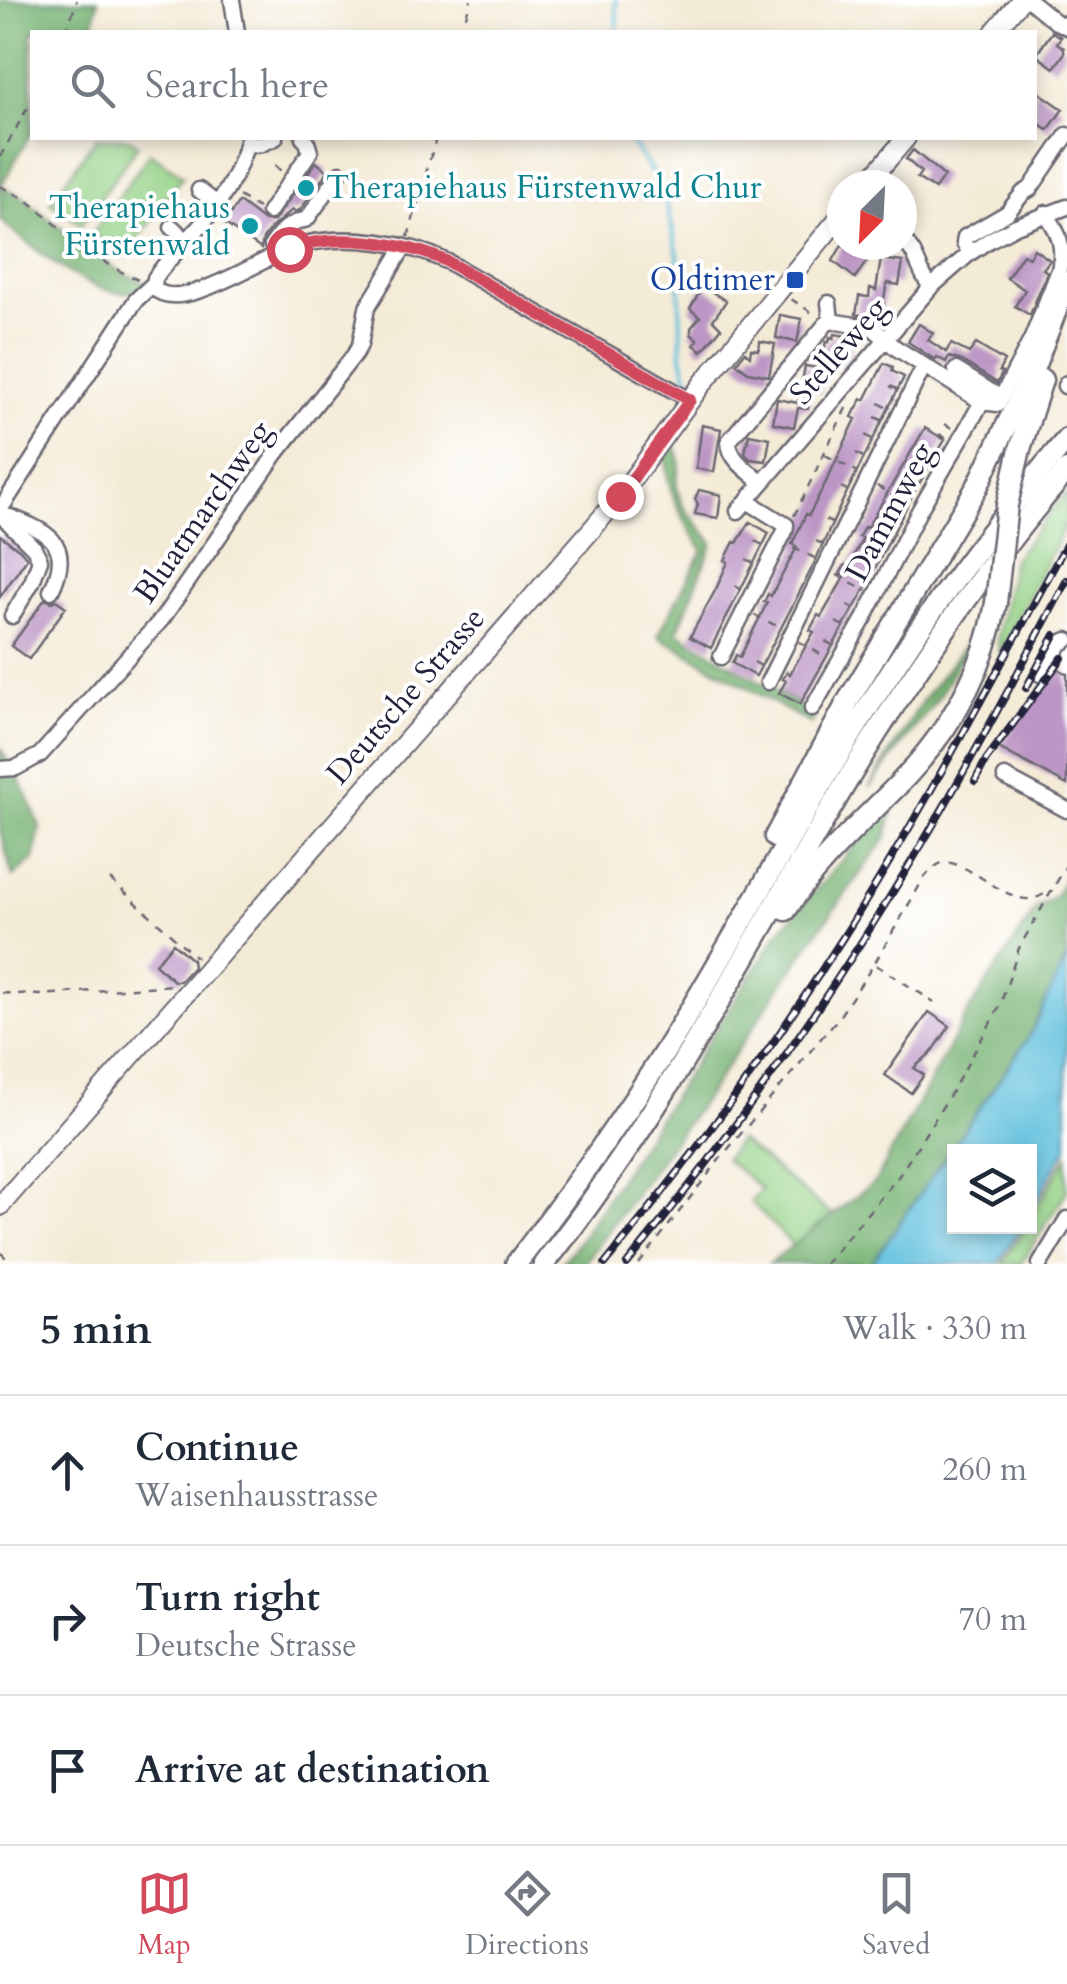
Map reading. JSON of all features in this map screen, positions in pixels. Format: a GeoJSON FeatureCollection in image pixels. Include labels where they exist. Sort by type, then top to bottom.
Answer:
{"type":"FeatureCollection","features":[{"type":"Feature","properties":{"kind":"highway"},"geometry":{"type":"LineString","coordinates":[[674,1037],[712,954],[841,714],[985,471],[1031,375],[1067,282]]}},
{"type":"Feature","properties":{"kind":"highway"},"geometry":{"type":"LineString","coordinates":[[710,1018],[752,966],[792,901],[820,865],[918,763],[969,687],[992,626],[1007,505],[1020,449],[1067,299]]}},
{"type":"Feature","properties":{"kind":"highway"},"geometry":{"type":"LineString","coordinates":[[516,1264],[616,1128],[674,1037],[896,664],[993,527],[1067,439]]}},
{"type":"Feature","properties":{"kind":"highway"},"geometry":{"type":"LineString","coordinates":[[544,1264],[653,1110],[921,664],[978,583],[1067,470]]}},
{"type":"Feature","properties":{"kind":"main road"},"geometry":{"type":"LineString","coordinates":[[996,30],[1021,0]]}},
{"type":"Feature","properties":{"kind":"main road"},"geometry":{"type":"LineString","coordinates":[[879,170],[904,140]]}},
{"type":"Feature","properties":{"kind":"main road","name":"Deutsche Strasse"},"geometry":{"type":"LineString","coordinates":[[0,1206],[608,510],[690,400],[827,239]]}},
{"type":"Feature","properties":{"kind":"street"},"geometry":{"type":"LineString","coordinates":[[232,0],[237,30]]}},
{"type":"Feature","properties":{"kind":"street"},"geometry":{"type":"LineString","coordinates":[[1029,0],[1067,27]]}},
{"type":"Feature","properties":{"kind":"street"},"geometry":{"type":"LineString","coordinates":[[970,252],[965,237],[1011,208],[1030,189],[1067,135]]}},
{"type":"Feature","properties":{"kind":"street"},"geometry":{"type":"LineString","coordinates":[[269,212],[310,152],[306,140]]}},
{"type":"Feature","properties":{"kind":"street"},"geometry":{"type":"LineString","coordinates":[[0,512],[136,300],[217,204],[235,177],[247,142]]}},
{"type":"Feature","properties":{"kind":"street"},"geometry":{"type":"LineString","coordinates":[[277,254],[272,245],[282,230],[307,220],[340,173]]}},
{"type":"Feature","properties":{"kind":"street"},"geometry":{"type":"LineString","coordinates":[[199,190],[217,204]]}},
{"type":"Feature","properties":{"kind":"street","name":"Stelleweg"},"geometry":{"type":"LineString","coordinates":[[786,525],[742,506],[931,287],[970,252],[1016,226],[1067,207]]}},
{"type":"Feature","properties":{"kind":"street"},"geometry":{"type":"LineString","coordinates":[[829,322],[874,328],[924,366],[982,402],[998,404],[1032,338],[1060,270],[1062,240],[1046,213]]}},
{"type":"Feature","properties":{"kind":"street"},"geometry":{"type":"LineString","coordinates":[[172,228],[187,241]]}},
{"type":"Feature","properties":{"kind":"street"},"geometry":{"type":"LineString","coordinates":[[153,284],[157,292],[166,296],[189,294],[305,244],[360,242],[404,248],[448,262],[690,400]]}},
{"type":"Feature","properties":{"kind":"street","name":"Bluatmarchweg"},"geometry":{"type":"LineString","coordinates":[[0,769],[16,768],[40,755],[162,619],[276,454],[355,354],[367,308],[404,248]]}},
{"type":"Feature","properties":{"kind":"street"},"geometry":{"type":"LineString","coordinates":[[917,260],[931,287]]}},
{"type":"Feature","properties":{"kind":"street"},"geometry":{"type":"LineString","coordinates":[[762,483],[733,456],[729,441],[829,322],[829,303]]}},
{"type":"Feature","properties":{"kind":"street","name":"Dammweg"},"geometry":{"type":"LineString","coordinates":[[768,682],[924,366]]}},
{"type":"Feature","properties":{"kind":"street"},"geometry":{"type":"LineString","coordinates":[[956,370],[1001,398]]}},
{"type":"Feature","properties":{"kind":"street","name":"Dammweg"},"geometry":{"type":"LineString","coordinates":[[812,709],[982,402]]}},
{"type":"Feature","properties":{"kind":"street"},"geometry":{"type":"LineString","coordinates":[[0,512],[37,528],[54,542],[60,568],[51,591]]}},
{"type":"Feature","properties":{"kind":"street"},"geometry":{"type":"LineString","coordinates":[[0,512],[34,548],[40,560],[12,616]]}},
{"type":"Feature","properties":{"kind":"street"},"geometry":{"type":"LineString","coordinates":[[721,657],[786,525]]}},
{"type":"Feature","properties":{"kind":"street"},"geometry":{"type":"LineString","coordinates":[[1040,674],[1067,640]]}},
{"type":"Feature","properties":{"kind":"street"},"geometry":{"type":"LineString","coordinates":[[1004,777],[1067,810]]}},
{"type":"Feature","properties":{"kind":"street"},"geometry":{"type":"LineString","coordinates":[[1040,1264],[1067,1219]]}},
{"type":"Feature","properties":{"kind":"path"},"geometry":{"type":"LineString","coordinates":[[67,30],[77,0]]}},
{"type":"Feature","properties":{"kind":"path"},"geometry":{"type":"LineString","coordinates":[[461,30],[471,0]]}},
{"type":"Feature","properties":{"kind":"path"},"geometry":{"type":"LineString","coordinates":[[0,156],[30,104]]}},
{"type":"Feature","properties":{"kind":"path"},"geometry":{"type":"LineString","coordinates":[[404,248],[435,140]]}},
{"type":"Feature","properties":{"kind":"path"},"geometry":{"type":"LineString","coordinates":[[0,186],[24,198],[124,274],[153,284]]}},
{"type":"Feature","properties":{"kind":"path"},"geometry":{"type":"LineString","coordinates":[[244,200],[269,212]]}},
{"type":"Feature","properties":{"kind":"path"},"geometry":{"type":"LineString","coordinates":[[784,294],[829,322]]}},
{"type":"Feature","properties":{"kind":"path"},"geometry":{"type":"LineString","coordinates":[[786,525],[794,517],[854,392]]}},
{"type":"Feature","properties":{"kind":"path"},"geometry":{"type":"LineString","coordinates":[[822,454],[919,510]]}},
{"type":"Feature","properties":{"kind":"path"},"geometry":{"type":"LineString","coordinates":[[780,542],[876,595]]}},
{"type":"Feature","properties":{"kind":"path"},"geometry":{"type":"LineString","coordinates":[[745,610],[837,664]]}},
{"type":"Feature","properties":{"kind":"path"},"geometry":{"type":"LineString","coordinates":[[639,1264],[723,1155],[822,1040],[932,869],[942,863],[956,865],[1024,899],[1034,899],[1050,890]]}},
{"type":"Feature","properties":{"kind":"path"},"geometry":{"type":"LineString","coordinates":[[825,1264],[898,1177],[950,1095],[1000,1006],[1019,948],[1067,864]]}},
{"type":"Feature","properties":{"kind":"path"},"geometry":{"type":"LineString","coordinates":[[2,993],[40,995],[202,977],[178,939],[110,878]]}},
{"type":"Feature","properties":{"kind":"path"},"geometry":{"type":"LineString","coordinates":[[874,964],[934,1002]]}},
{"type":"Feature","properties":{"kind":"path"},"geometry":{"type":"LineString","coordinates":[[0,1252],[12,1264]]}},
{"type":"Feature","properties":{"kind":"green space"},"geometry":{"type":"Polygon","coordinates":[[[0,0],[98,0],[92,30],[30,30],[30,135],[1,186],[24,198],[124,274],[146,282],[132,291],[114,292],[93,285],[49,260],[0,220],[0,0]]]}},
{"type":"Feature","properties":{"kind":"green space"},"geometry":{"type":"Polygon","coordinates":[[[95,140],[131,140],[138,145],[81,225],[50,202],[95,140]]]}},
{"type":"Feature","properties":{"kind":"green space"},"geometry":{"type":"Polygon","coordinates":[[[150,153],[183,176],[125,257],[92,234],[150,153]]]}},
{"type":"Feature","properties":{"kind":"green space"},"geometry":{"type":"Polygon","coordinates":[[[672,434],[680,461],[676,484],[683,506],[713,543],[677,632],[815,715],[811,724],[658,636],[703,550],[669,483],[666,448],[672,434]]]}},
{"type":"Feature","properties":{"kind":"green space"},"geometry":{"type":"Polygon","coordinates":[[[1067,492],[1067,522],[1000,653],[997,637],[1013,559],[1067,492]]]}},
{"type":"Feature","properties":{"kind":"green space"},"geometry":{"type":"Polygon","coordinates":[[[978,628],[940,695],[869,788],[923,700],[978,628]]]}},
{"type":"Feature","properties":{"kind":"green space"},"geometry":{"type":"Polygon","coordinates":[[[0,748],[26,792],[40,827],[34,859],[13,877],[0,830],[0,748]]]}},
{"type":"Feature","properties":{"kind":"green space"},"geometry":{"type":"Polygon","coordinates":[[[894,801],[887,837],[708,1094],[584,1264],[561,1264],[778,933],[894,801]]]}},
{"type":"Feature","properties":{"kind":"green space"},"geometry":{"type":"Polygon","coordinates":[[[1067,874],[1067,957],[1028,1038],[954,1144],[947,1144],[947,1155],[871,1264],[769,1264],[875,1182],[967,1014],[1037,907],[1055,897],[1067,874]]]}},
{"type":"Feature","properties":{"kind":"green space"},"geometry":{"type":"Polygon","coordinates":[[[739,1140],[836,1218],[801,1254],[751,1202],[761,1189],[725,1159],[739,1140]]]}},
{"type":"Feature","properties":{"kind":"green space"},"geometry":{"type":"Polygon","coordinates":[[[1067,1156],[1067,1191],[1021,1264],[1002,1264],[1021,1234],[1037,1234],[1037,1207],[1067,1156]]]}},
{"type":"Feature","properties":{"kind":"water"},"geometry":{"type":"Polygon","coordinates":[[[1067,957],[1067,1148],[1037,1200],[1037,1144],[954,1144],[1028,1038],[1067,957]]]}},
{"type":"Feature","properties":{"kind":"water"},"geometry":{"type":"Polygon","coordinates":[[[947,1155],[947,1234],[1017,1234],[998,1264],[871,1264],[947,1155]]]}},
{"type":"Feature","properties":{"kind":"building"},"geometry":{"type":"Polygon","coordinates":[[[1052,32],[1061,37],[1057,43],[1064,48],[1064,54],[1054,68],[1037,54],[1052,32]]]}},
{"type":"Feature","properties":{"kind":"building"},"geometry":{"type":"Polygon","coordinates":[[[1037,91],[1063,109],[1048,130],[1037,122],[1037,91]]]}},
{"type":"Feature","properties":{"kind":"building"},"geometry":{"type":"Polygon","coordinates":[[[913,150],[944,176],[935,189],[917,178],[921,172],[906,159],[913,150]]]}},
{"type":"Feature","properties":{"kind":"building"},"geometry":{"type":"Polygon","coordinates":[[[316,162],[328,171],[300,210],[292,210],[271,228],[261,249],[224,223],[239,202],[264,221],[274,221],[316,162]]]}},
{"type":"Feature","properties":{"kind":"building"},"geometry":{"type":"Polygon","coordinates":[[[1034,249],[1050,260],[1043,269],[1047,272],[1030,315],[1015,306],[1025,290],[1007,278],[1023,254],[1029,257],[1034,249]]]}},
{"type":"Feature","properties":{"kind":"building"},"geometry":{"type":"Polygon","coordinates":[[[834,260],[868,260],[855,278],[834,260]]]}},
{"type":"Feature","properties":{"kind":"building"},"geometry":{"type":"Polygon","coordinates":[[[881,260],[903,262],[899,285],[887,283],[880,320],[856,314],[859,296],[869,297],[870,288],[876,290],[881,260]]]}},
{"type":"Feature","properties":{"kind":"building"},"geometry":{"type":"Polygon","coordinates":[[[703,286],[726,301],[713,320],[721,328],[702,351],[694,345],[698,340],[691,334],[700,317],[690,309],[703,286]]]}},
{"type":"Feature","properties":{"kind":"building"},"geometry":{"type":"Polygon","coordinates":[[[780,315],[802,319],[797,342],[776,338],[780,315]]]}},
{"type":"Feature","properties":{"kind":"building"},"geometry":{"type":"Polygon","coordinates":[[[919,324],[933,333],[928,340],[946,352],[951,344],[969,353],[976,344],[1004,361],[997,383],[962,361],[949,357],[946,362],[937,357],[935,360],[908,342],[919,324]]]}},
{"type":"Feature","properties":{"kind":"building"},"geometry":{"type":"Polygon","coordinates":[[[835,334],[852,337],[848,359],[842,359],[841,364],[827,362],[828,352],[824,352],[826,341],[835,334]]]}},
{"type":"Feature","properties":{"kind":"building"},"geometry":{"type":"Polygon","coordinates":[[[760,341],[775,344],[769,376],[748,372],[736,363],[745,352],[750,356],[751,349],[759,350],[760,341]]]}},
{"type":"Feature","properties":{"kind":"building"},"geometry":{"type":"Polygon","coordinates":[[[884,363],[904,377],[756,676],[732,663],[736,655],[740,657],[768,594],[771,596],[797,547],[792,544],[806,514],[809,515],[856,419],[852,417],[856,409],[865,400],[884,363]]]}},
{"type":"Feature","properties":{"kind":"building"},"geometry":{"type":"Polygon","coordinates":[[[805,366],[824,369],[820,392],[811,391],[808,409],[798,408],[794,427],[773,423],[777,399],[798,403],[805,366]]]}},
{"type":"Feature","properties":{"kind":"building"},"geometry":{"type":"Polygon","coordinates":[[[702,425],[721,429],[714,472],[696,468],[702,425]]]}},
{"type":"Feature","properties":{"kind":"building"},"geometry":{"type":"Polygon","coordinates":[[[925,428],[945,440],[800,704],[779,693],[786,681],[783,679],[787,672],[790,674],[814,632],[810,630],[818,615],[821,617],[845,576],[840,574],[863,538],[859,537],[864,527],[867,528],[925,428]]]}},
{"type":"Feature","properties":{"kind":"building"},"geometry":{"type":"Polygon","coordinates":[[[749,434],[770,438],[766,461],[750,459],[745,453],[749,434]]]}},
{"type":"Feature","properties":{"kind":"building"},"geometry":{"type":"Polygon","coordinates":[[[699,490],[721,495],[718,518],[695,514],[699,490]]]}},
{"type":"Feature","properties":{"kind":"building"},"geometry":{"type":"Polygon","coordinates":[[[750,522],[769,533],[711,648],[690,637],[716,589],[734,542],[750,522]]]}},
{"type":"Feature","properties":{"kind":"building"},"geometry":{"type":"Polygon","coordinates":[[[0,535],[27,558],[0,597],[0,535]]]}},
{"type":"Feature","properties":{"kind":"building"},"geometry":{"type":"Polygon","coordinates":[[[45,599],[66,607],[29,659],[11,646],[45,599]]]}},
{"type":"Feature","properties":{"kind":"building"},"geometry":{"type":"Polygon","coordinates":[[[1057,668],[1067,674],[1067,785],[999,748],[1057,668]]]}},
{"type":"Feature","properties":{"kind":"building"},"geometry":{"type":"Polygon","coordinates":[[[173,943],[192,960],[193,967],[180,981],[174,981],[155,964],[173,943]]]}},
{"type":"Feature","properties":{"kind":"building"},"geometry":{"type":"Polygon","coordinates":[[[929,1012],[950,1026],[933,1051],[914,1068],[924,1075],[911,1093],[885,1075],[929,1012]]]}},
{"type":"Feature","properties":{"kind":"waterway"},"geometry":{"type":"LineString","coordinates":[[616,0],[617,30]]}},
{"type":"Feature","properties":{"kind":"waterway"},"geometry":{"type":"LineString","coordinates":[[629,140],[663,188],[678,255],[682,356],[688,379]]}},
{"type":"Feature","properties":{"kind":"railway"},"geometry":{"type":"LineString","coordinates":[[605,1264],[728,1105],[842,939],[930,793],[1067,543]]}},
{"type":"Feature","properties":{"kind":"railway"},"geometry":{"type":"LineString","coordinates":[[627,1264],[742,1115],[849,960],[916,854],[1067,580]]}},
{"type":"Feature","properties":{"kind":"railway"},"geometry":{"type":"LineString","coordinates":[[1026,688],[1055,635]]}},
{"type":"Feature","properties":{"kind":"railway"},"geometry":{"type":"LineString","coordinates":[[975,781],[986,760],[1062,658]]}},
{"type":"Feature","properties":{"kind":"place","name":"Therapiehaus Fürstenwald Chur"},"geometry":{"type":"Point","coordinates":[306,188]}},
{"type":"Feature","properties":{"kind":"place","name":"Therapiehaus Fürstenwald"},"geometry":{"type":"Point","coordinates":[250,226]}},
{"type":"Feature","properties":{"kind":"place","name":"Oldtimer"},"geometry":{"type":"Point","coordinates":[795,280]}},
{"type":"Feature","properties":{"kind":"route"},"geometry":{"type":"LineString","coordinates":[[289,249],[346,241],[428,254],[690,400],[620,496]]}}]}
